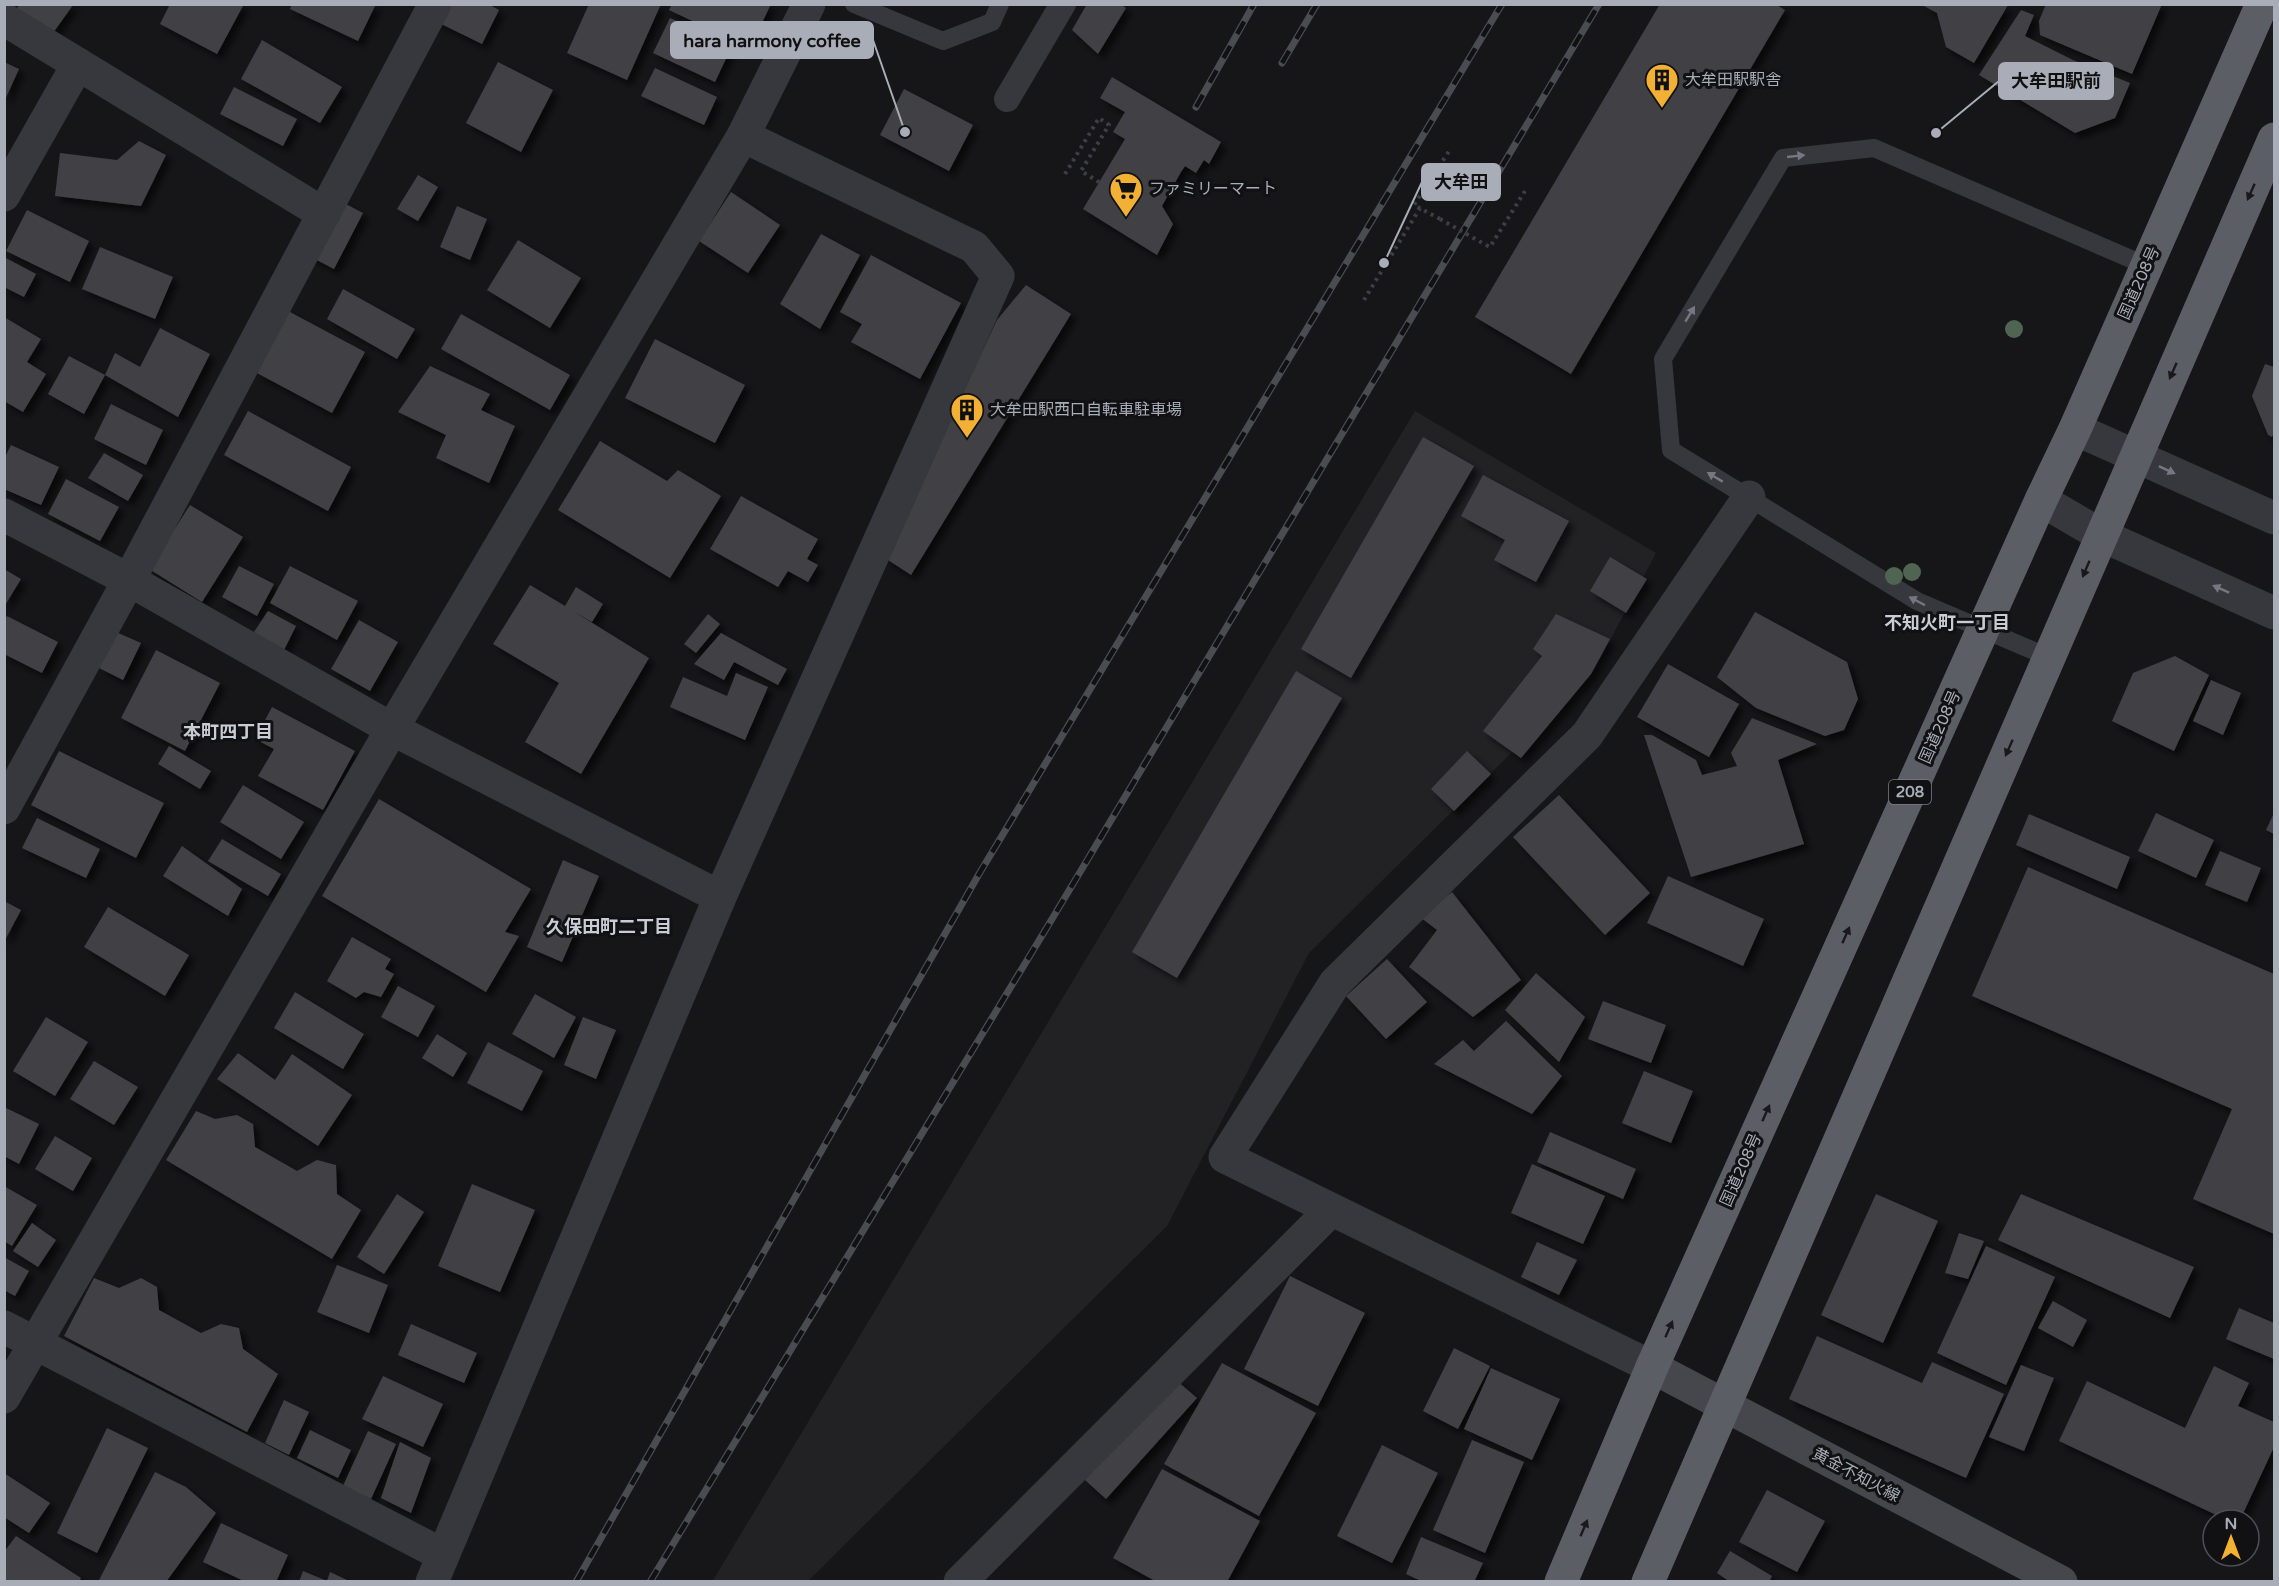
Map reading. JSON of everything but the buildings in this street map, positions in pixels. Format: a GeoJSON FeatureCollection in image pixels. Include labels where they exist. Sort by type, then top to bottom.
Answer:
{"type":"FeatureCollection","features":[{"type":"Feature","properties":{"kind":"highway","name":"国道208号"},"geometry":{"type":"LineString","coordinates":[[1561,1581],[1652,1367],[2041,500],[2075,429],[2262,4]]}},
{"type":"Feature","properties":{"kind":"highway"},"geometry":{"type":"LineString","coordinates":[[1648,1581],[2274,139]]}},
{"type":"Feature","properties":{"kind":"main road","name":"黄金不知火線"},"geometry":{"type":"LineString","coordinates":[[1652,1367],[2061,1581]]}},
{"type":"Feature","properties":{"kind":"street"},"geometry":{"type":"LineString","coordinates":[[4,808],[129,580],[435,4]]}},
{"type":"Feature","properties":{"kind":"street"},"geometry":{"type":"LineString","coordinates":[[4,1397],[392,729],[743,136],[809,4]]}},
{"type":"Feature","properties":{"kind":"street"},"geometry":{"type":"LineString","coordinates":[[1007,99],[1063,4]]}},
{"type":"Feature","properties":{"kind":"street"},"geometry":{"type":"LineString","coordinates":[[4,19],[324,214]]}},
{"type":"Feature","properties":{"kind":"street"},"geometry":{"type":"LineString","coordinates":[[4,195],[78,64]]}},
{"type":"Feature","properties":{"kind":"street"},"geometry":{"type":"LineString","coordinates":[[4,1327],[37,1343],[437,1568],[720,897],[998,276],[974,247],[743,136]]}},
{"type":"Feature","properties":{"kind":"street"},"geometry":{"type":"LineString","coordinates":[[2075,429],[2274,518]]}},
{"type":"Feature","properties":{"kind":"street"},"geometry":{"type":"LineString","coordinates":[[1652,1367],[1225,1157],[1335,983],[1587,735],[1749,497]]}},
{"type":"Feature","properties":{"kind":"street"},"geometry":{"type":"LineString","coordinates":[[2041,500],[2101,535],[2274,614]]}},
{"type":"Feature","properties":{"kind":"street"},"geometry":{"type":"LineString","coordinates":[[4,515],[129,580],[392,729],[720,897]]}},
{"type":"Feature","properties":{"kind":"street"},"geometry":{"type":"LineString","coordinates":[[960,1581],[1331,1210]]}},
{"type":"Feature","properties":{"kind":"lane"},"geometry":{"type":"LineString","coordinates":[[854,4],[943,41],[992,22],[1000,4]]}},
{"type":"Feature","properties":{"kind":"lane"},"geometry":{"type":"LineString","coordinates":[[2048,657],[1917,602],[1671,450],[1663,359],[1783,158],[1875,148],[2147,266]]}},
{"type":"Feature","properties":{"kind":"path"},"geometry":{"type":"LineString","coordinates":[[1065,174],[1099,118],[1109,125],[1081,171],[1099,182]]}},
{"type":"Feature","properties":{"kind":"path"},"geometry":{"type":"LineString","coordinates":[[1451,148],[1414,205],[1490,247],[1525,191]]}},
{"type":"Feature","properties":{"kind":"path"},"geometry":{"type":"LineString","coordinates":[[1364,300],[1420,208]]}},
{"type":"Feature","properties":{"kind":"shaded area"},"geometry":{"type":"Polygon","coordinates":[[[1415,411],[1656,553],[1594,671],[1309,953],[1167,1226],[808,1581],[712,1582],[1415,411]]]}},
{"type":"Feature","properties":{"kind":"railway"},"geometry":{"type":"LineString","coordinates":[[1196,107],[1254,4]]}},
{"type":"Feature","properties":{"kind":"railway"},"geometry":{"type":"LineString","coordinates":[[1282,63],[1317,4]]}},
{"type":"Feature","properties":{"kind":"railway"},"geometry":{"type":"LineString","coordinates":[[576,1582],[979,874],[1502,4]]}},
{"type":"Feature","properties":{"kind":"railway"},"geometry":{"type":"LineString","coordinates":[[650,1582],[1049,924],[1599,4]]}},
{"type":"Feature","properties":{"kind":"place","name":"大牟田駅駅舎"},"geometry":{"type":"Point","coordinates":[1662,109]}},
{"type":"Feature","properties":{"kind":"place","name":"hara harmony coffee"},"geometry":{"type":"Point","coordinates":[905,132]}},
{"type":"Feature","properties":{"kind":"place","name":"大牟田駅前"},"geometry":{"type":"Point","coordinates":[1936,133]}},
{"type":"Feature","properties":{"kind":"place","name":"ファミリーマート"},"geometry":{"type":"Point","coordinates":[1126,218]}},
{"type":"Feature","properties":{"kind":"place","name":"大牟田"},"geometry":{"type":"Point","coordinates":[1384,263]}},
{"type":"Feature","properties":{"kind":"place","name":"大牟田駅西口自転車駐車場"},"geometry":{"type":"Point","coordinates":[967,439]}},
{"type":"Feature","properties":{"kind":"district","name":"不知火町一丁目"},"geometry":{"type":"Point","coordinates":[1947,623]}},
{"type":"Feature","properties":{"kind":"district","name":"本町四丁目"},"geometry":{"type":"Point","coordinates":[228,732]}},
{"type":"Feature","properties":{"kind":"district","name":"久保田町二丁目"},"geometry":{"type":"Point","coordinates":[609,927]}}]}
